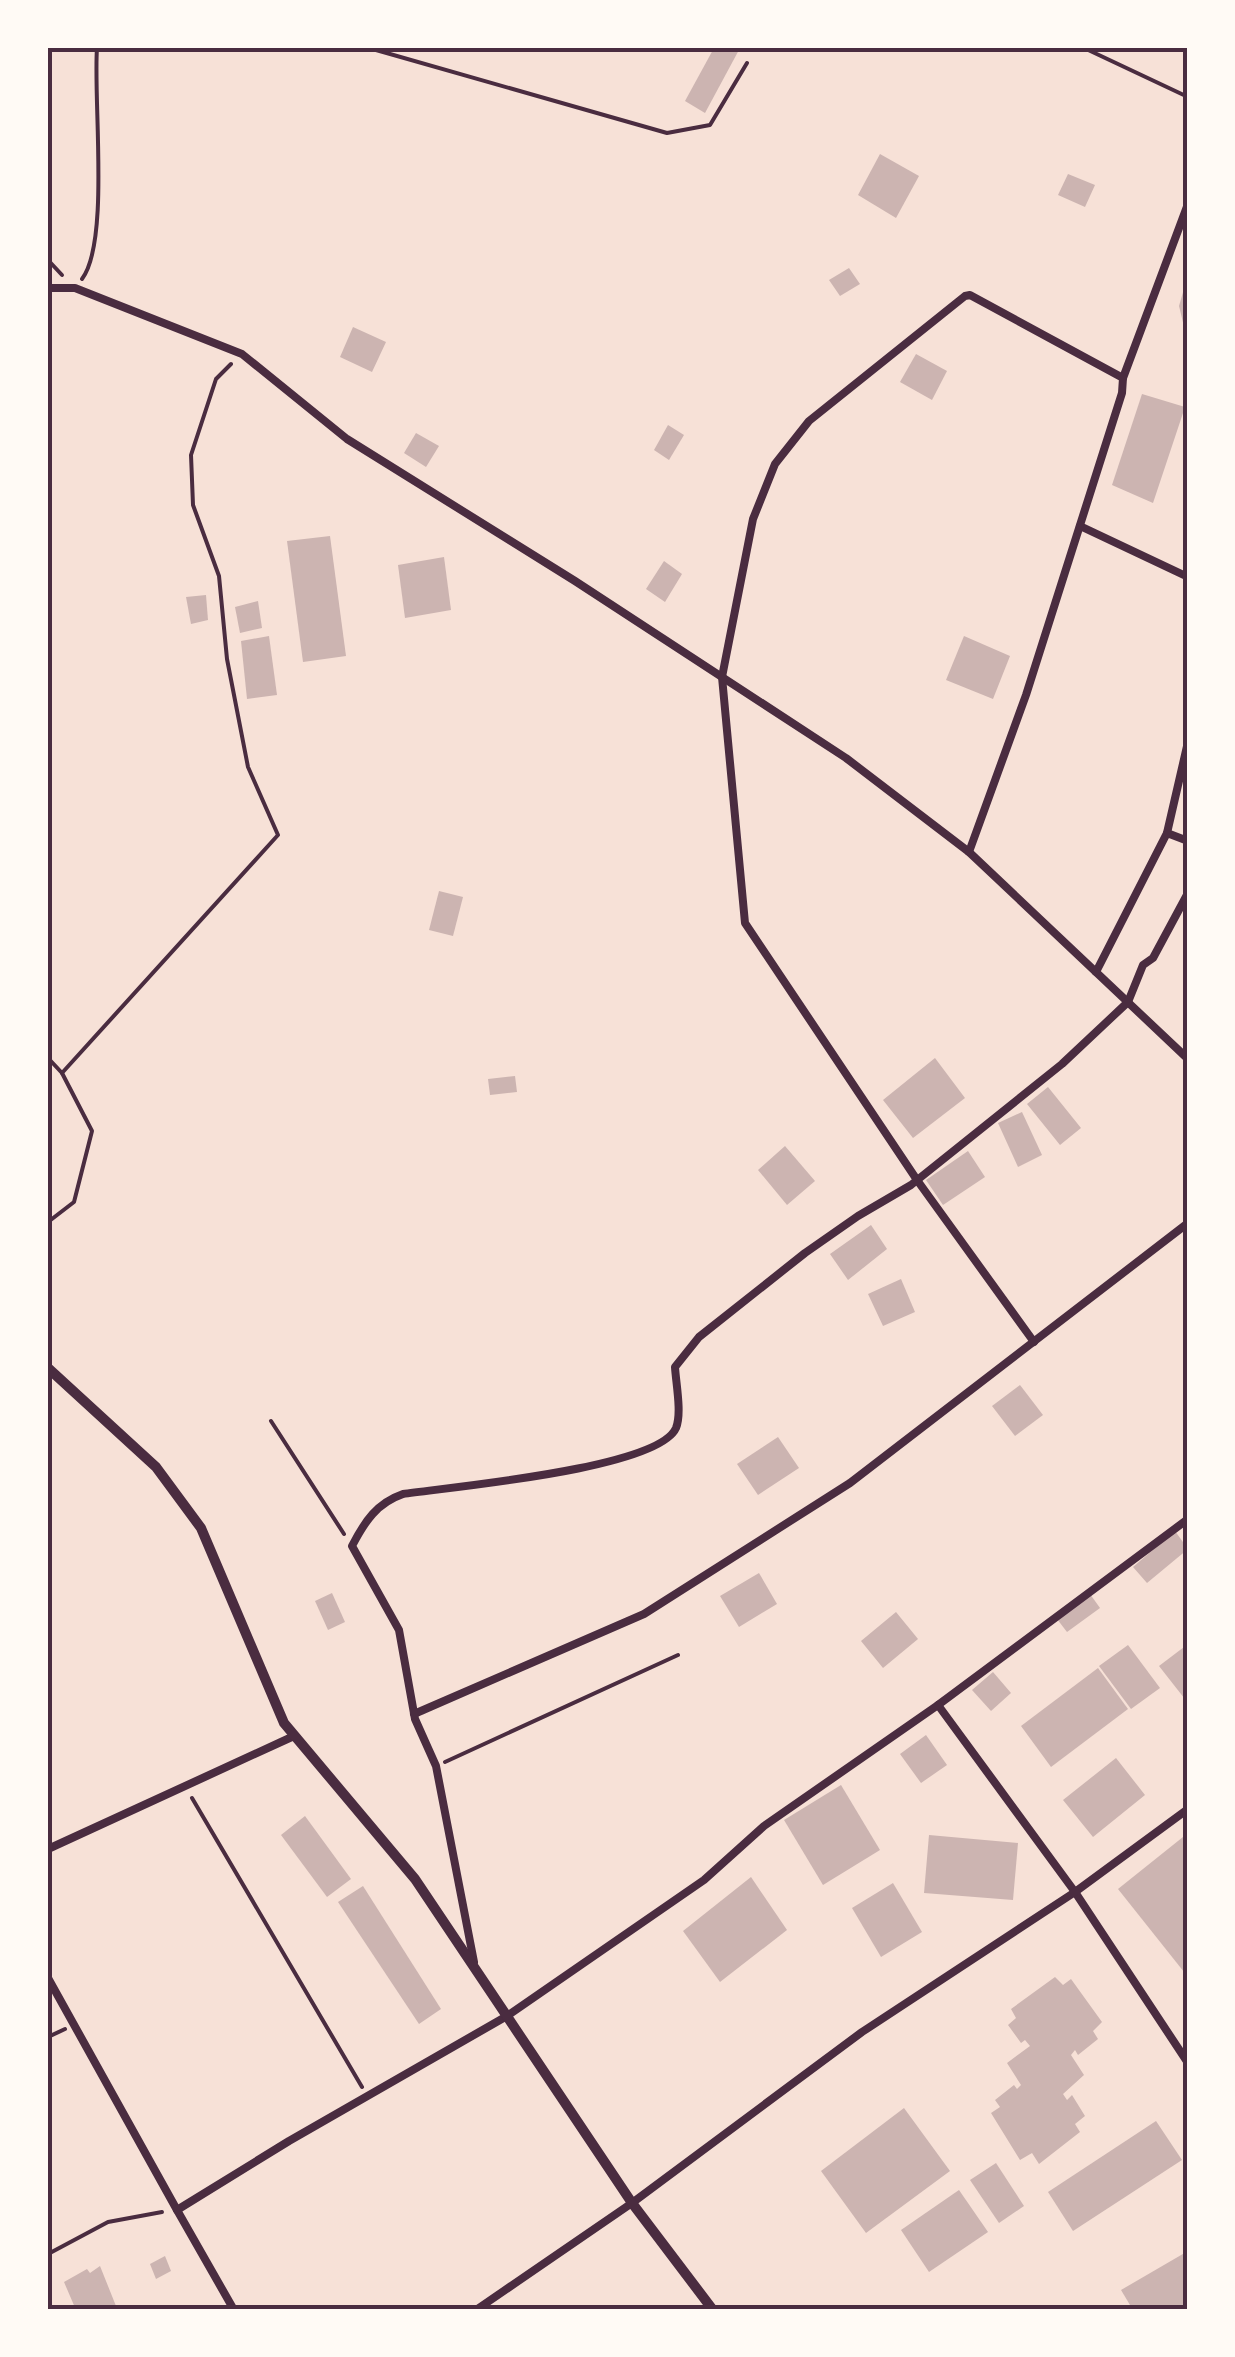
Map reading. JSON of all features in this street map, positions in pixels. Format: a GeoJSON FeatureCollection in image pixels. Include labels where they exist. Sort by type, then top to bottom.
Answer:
{"type":"FeatureCollection","features":[{"type":"Feature","properties":{"kind":"street"},"geometry":{"type":"LineString","coordinates":[[969,852],[1026,695],[1122,393],[1123,378],[1188,204]]}},
{"type":"Feature","properties":{"kind":"street"},"geometry":{"type":"LineString","coordinates":[[48,288],[75,288],[242,354],[348,440],[846,758],[969,852],[1188,1059]]}},
{"type":"Feature","properties":{"kind":"street"},"geometry":{"type":"LineString","coordinates":[[1034,1342],[917,1180],[745,923],[722,677],[753,519],[775,464],[809,421],[965,296],[970,295],[1123,378]]}},
{"type":"Feature","properties":{"kind":"street"},"geometry":{"type":"LineString","coordinates":[[1080,526],[1188,577]]}},
{"type":"Feature","properties":{"kind":"street"},"geometry":{"type":"LineString","coordinates":[[1096,972],[1167,833],[1188,742]]}},
{"type":"Feature","properties":{"kind":"street"},"geometry":{"type":"LineString","coordinates":[[1167,833],[1188,840]]}},
{"type":"Feature","properties":{"kind":"street"},"geometry":{"type":"LineString","coordinates":[[475,1968],[436,1766],[414,1714],[398,1630],[352,1546],[362,1526],[383,1501],[404,1494],[570,1471],[650,1449],[670,1436],[678,1425],[675,1367],[698,1337],[818,1244],[917,1180],[1062,1064],[1128,1002],[1143,965],[1153,958],[1188,893]]}},
{"type":"Feature","properties":{"kind":"street"},"geometry":{"type":"LineString","coordinates":[[414,1714],[644,1614],[850,1483],[1188,1224]]}},
{"type":"Feature","properties":{"kind":"street"},"geometry":{"type":"LineString","coordinates":[[48,1368],[156,1468],[200,1528],[284,1724],[415,1879],[632,2203],[713,2310]]}},
{"type":"Feature","properties":{"kind":"street"},"geometry":{"type":"LineString","coordinates":[[177,2210],[507,2016],[704,1880],[764,1826],[938,1705],[1188,1519]]}},
{"type":"Feature","properties":{"kind":"street"},"geometry":{"type":"LineString","coordinates":[[938,1705],[1075,1892],[1188,2062]]}},
{"type":"Feature","properties":{"kind":"street"},"geometry":{"type":"LineString","coordinates":[[48,1849],[294,1736]]}},
{"type":"Feature","properties":{"kind":"street"},"geometry":{"type":"LineString","coordinates":[[476,2310],[632,2203],[862,2032],[1075,1892],[1188,1809]]}},
{"type":"Feature","properties":{"kind":"street"},"geometry":{"type":"LineString","coordinates":[[48,1978],[234,2310]]}},
{"type":"Feature","properties":{"kind":"path"},"geometry":{"type":"LineString","coordinates":[[75,288],[90,268],[98,200],[94,78],[97,48]]}},
{"type":"Feature","properties":{"kind":"path"},"geometry":{"type":"LineString","coordinates":[[369,48],[667,133],[710,125],[747,63]]}},
{"type":"Feature","properties":{"kind":"path"},"geometry":{"type":"LineString","coordinates":[[1084,48],[1188,97]]}},
{"type":"Feature","properties":{"kind":"path"},"geometry":{"type":"LineString","coordinates":[[62,1072],[278,835],[248,766],[227,659],[218,576],[193,506],[192,455],[210,398],[216,380],[242,354]]}},
{"type":"Feature","properties":{"kind":"path"},"geometry":{"type":"LineString","coordinates":[[48,1058],[62,1072],[92,1132],[74,1202],[48,1222]]}},
{"type":"Feature","properties":{"kind":"path"},"geometry":{"type":"LineString","coordinates":[[271,1421],[352,1546]]}},
{"type":"Feature","properties":{"kind":"path"},"geometry":{"type":"LineString","coordinates":[[436,1766],[678,1656]]}},
{"type":"Feature","properties":{"kind":"path"},"geometry":{"type":"LineString","coordinates":[[185,1787],[367,2096]]}},
{"type":"Feature","properties":{"kind":"path"},"geometry":{"type":"LineString","coordinates":[[48,2254],[108,2222],[177,2210]]}},
{"type":"Feature","properties":{"kind":"building"},"geometry":{"type":"Polygon","coordinates":[[[714,48],[740,48],[705,113],[685,101],[714,48]]]}},
{"type":"Feature","properties":{"kind":"building"},"geometry":{"type":"Polygon","coordinates":[[[880,154],[919,176],[896,218],[858,195],[880,154]]]}},
{"type":"Feature","properties":{"kind":"building"},"geometry":{"type":"Polygon","coordinates":[[[1068,174],[1095,185],[1085,207],[1058,195],[1068,174]]]}},
{"type":"Feature","properties":{"kind":"building"},"geometry":{"type":"Polygon","coordinates":[[[849,268],[860,284],[840,296],[829,280],[849,268]]]}},
{"type":"Feature","properties":{"kind":"building"},"geometry":{"type":"Polygon","coordinates":[[[1188,275],[1188,339],[1187,339],[1179,306],[1188,275]]]}},
{"type":"Feature","properties":{"kind":"building"},"geometry":{"type":"Polygon","coordinates":[[[353,327],[386,342],[372,372],[340,357],[353,327]]]}},
{"type":"Feature","properties":{"kind":"building"},"geometry":{"type":"Polygon","coordinates":[[[916,354],[947,371],[932,400],[900,382],[916,354]]]}},
{"type":"Feature","properties":{"kind":"building"},"geometry":{"type":"Polygon","coordinates":[[[1142,394],[1185,407],[1153,503],[1112,485],[1142,394]]]}},
{"type":"Feature","properties":{"kind":"building"},"geometry":{"type":"Polygon","coordinates":[[[668,425],[684,435],[669,460],[654,450],[668,425]]]}},
{"type":"Feature","properties":{"kind":"building"},"geometry":{"type":"Polygon","coordinates":[[[416,433],[439,446],[426,467],[404,453],[416,433]]]}},
{"type":"Feature","properties":{"kind":"building"},"geometry":{"type":"Polygon","coordinates":[[[330,536],[346,656],[303,662],[287,541],[330,536]]]}},
{"type":"Feature","properties":{"kind":"building"},"geometry":{"type":"Polygon","coordinates":[[[444,557],[451,610],[405,618],[398,565],[444,557]]]}},
{"type":"Feature","properties":{"kind":"building"},"geometry":{"type":"Polygon","coordinates":[[[664,561],[682,574],[665,602],[646,589],[664,561]]]}},
{"type":"Feature","properties":{"kind":"building"},"geometry":{"type":"Polygon","coordinates":[[[206,595],[208,620],[191,624],[186,597],[206,595]]]}},
{"type":"Feature","properties":{"kind":"building"},"geometry":{"type":"Polygon","coordinates":[[[258,601],[262,628],[240,633],[235,607],[258,601]]]}},
{"type":"Feature","properties":{"kind":"building"},"geometry":{"type":"Polygon","coordinates":[[[269,636],[277,695],[247,699],[241,641],[269,636]]]}},
{"type":"Feature","properties":{"kind":"building"},"geometry":{"type":"Polygon","coordinates":[[[964,636],[1010,656],[993,699],[946,680],[964,636]]]}},
{"type":"Feature","properties":{"kind":"building"},"geometry":{"type":"Polygon","coordinates":[[[439,891],[463,897],[453,936],[429,930],[439,891]]]}},
{"type":"Feature","properties":{"kind":"building"},"geometry":{"type":"Polygon","coordinates":[[[935,1058],[965,1098],[913,1138],[883,1100],[935,1058]]]}},
{"type":"Feature","properties":{"kind":"building"},"geometry":{"type":"Polygon","coordinates":[[[515,1076],[517,1092],[490,1095],[488,1079],[515,1076]]]}},
{"type":"Feature","properties":{"kind":"building"},"geometry":{"type":"Polygon","coordinates":[[[1048,1087],[1081,1128],[1060,1145],[1027,1104],[1048,1087]]]}},
{"type":"Feature","properties":{"kind":"building"},"geometry":{"type":"Polygon","coordinates":[[[1022,1112],[1042,1155],[1018,1167],[998,1123],[1022,1112]]]}},
{"type":"Feature","properties":{"kind":"building"},"geometry":{"type":"Polygon","coordinates":[[[785,1146],[815,1181],[787,1205],[758,1170],[785,1146]]]}},
{"type":"Feature","properties":{"kind":"building"},"geometry":{"type":"Polygon","coordinates":[[[968,1151],[985,1177],[943,1205],[926,1180],[968,1151]]]}},
{"type":"Feature","properties":{"kind":"building"},"geometry":{"type":"Polygon","coordinates":[[[871,1225],[887,1249],[848,1280],[830,1254],[871,1225]]]}},
{"type":"Feature","properties":{"kind":"building"},"geometry":{"type":"Polygon","coordinates":[[[901,1279],[915,1312],[883,1326],[868,1294],[901,1279]]]}},
{"type":"Feature","properties":{"kind":"building"},"geometry":{"type":"Polygon","coordinates":[[[1020,1385],[1043,1415],[1015,1436],[992,1406],[1020,1385]]]}},
{"type":"Feature","properties":{"kind":"building"},"geometry":{"type":"Polygon","coordinates":[[[778,1437],[799,1468],[758,1495],[737,1464],[778,1437]]]}},
{"type":"Feature","properties":{"kind":"building"},"geometry":{"type":"Polygon","coordinates":[[[1175,1531],[1188,1549],[1147,1583],[1133,1567],[1175,1531]]]}},
{"type":"Feature","properties":{"kind":"building"},"geometry":{"type":"Polygon","coordinates":[[[759,1573],[777,1604],[739,1627],[720,1596],[759,1573]]]}},
{"type":"Feature","properties":{"kind":"building"},"geometry":{"type":"Polygon","coordinates":[[[332,1593],[345,1622],[328,1630],[315,1601],[332,1593]]]}},
{"type":"Feature","properties":{"kind":"building"},"geometry":{"type":"Polygon","coordinates":[[[1090,1594],[1100,1608],[1067,1632],[1057,1619],[1090,1594]]]}},
{"type":"Feature","properties":{"kind":"building"},"geometry":{"type":"Polygon","coordinates":[[[896,1612],[918,1639],[883,1668],[861,1641],[896,1612]]]}},
{"type":"Feature","properties":{"kind":"building"},"geometry":{"type":"Polygon","coordinates":[[[1188,1644],[1188,1703],[1159,1666],[1188,1644]]]}},
{"type":"Feature","properties":{"kind":"building"},"geometry":{"type":"Polygon","coordinates":[[[1128,1645],[1160,1688],[1131,1709],[1099,1666],[1128,1645]]]}},
{"type":"Feature","properties":{"kind":"building"},"geometry":{"type":"Polygon","coordinates":[[[1098,1668],[1128,1709],[1051,1767],[1021,1726],[1098,1668]]]}},
{"type":"Feature","properties":{"kind":"building"},"geometry":{"type":"Polygon","coordinates":[[[993,1672],[1011,1693],[991,1711],[972,1690],[993,1672]]]}},
{"type":"Feature","properties":{"kind":"building"},"geometry":{"type":"Polygon","coordinates":[[[926,1735],[947,1765],[921,1783],[900,1754],[926,1735]]]}},
{"type":"Feature","properties":{"kind":"building"},"geometry":{"type":"Polygon","coordinates":[[[1116,1758],[1145,1795],[1093,1837],[1063,1800],[1116,1758]]]}},
{"type":"Feature","properties":{"kind":"building"},"geometry":{"type":"Polygon","coordinates":[[[841,1785],[880,1850],[823,1885],[784,1820],[841,1785]]]}},
{"type":"Feature","properties":{"kind":"building"},"geometry":{"type":"Polygon","coordinates":[[[305,1816],[351,1879],[327,1897],[281,1835],[305,1816]]]}},
{"type":"Feature","properties":{"kind":"building"},"geometry":{"type":"Polygon","coordinates":[[[1188,1833],[1188,1977],[1118,1889],[1188,1833]]]}},
{"type":"Feature","properties":{"kind":"building"},"geometry":{"type":"Polygon","coordinates":[[[929,1835],[1018,1843],[1013,1900],[924,1893],[929,1835]]]}},
{"type":"Feature","properties":{"kind":"building"},"geometry":{"type":"Polygon","coordinates":[[[751,1877],[787,1930],[720,1982],[683,1931],[751,1877]]]}},
{"type":"Feature","properties":{"kind":"building"},"geometry":{"type":"Polygon","coordinates":[[[893,1883],[922,1932],[881,1957],[852,1908],[893,1883]]]}},
{"type":"Feature","properties":{"kind":"building"},"geometry":{"type":"Polygon","coordinates":[[[363,1886],[441,2009],[419,2024],[338,1902],[363,1886]]]}},
{"type":"Feature","properties":{"kind":"building"},"geometry":{"type":"Polygon","coordinates":[[[1055,1977],[1063,1985],[1071,1979],[1102,2022],[1093,2031],[1098,2039],[1078,2055],[1075,2050],[1071,2055],[1084,2075],[1063,2094],[1067,2100],[1072,2095],[1085,2116],[1075,2124],[1080,2132],[1039,2164],[1032,2153],[1020,2160],[991,2113],[1000,2107],[995,2100],[1014,2085],[1017,2089],[1021,2085],[1007,2063],[1030,2046],[1025,2040],[1021,2043],[1008,2025],[1016,2018],[1011,2009],[1055,1977]]]}},
{"type":"Feature","properties":{"kind":"building"},"geometry":{"type":"Polygon","coordinates":[[[904,2108],[950,2171],[866,2233],[821,2171],[904,2108]]]}},
{"type":"Feature","properties":{"kind":"building"},"geometry":{"type":"Polygon","coordinates":[[[1156,2121],[1182,2160],[1073,2231],[1048,2192],[1156,2121]]]}},
{"type":"Feature","properties":{"kind":"building"},"geometry":{"type":"Polygon","coordinates":[[[996,2163],[1024,2206],[999,2223],[970,2180],[996,2163]]]}},
{"type":"Feature","properties":{"kind":"building"},"geometry":{"type":"Polygon","coordinates":[[[959,2190],[988,2232],[929,2272],[901,2230],[959,2190]]]}},
{"type":"Feature","properties":{"kind":"building"},"geometry":{"type":"Polygon","coordinates":[[[1188,2251],[1188,2310],[1133,2310],[1121,2290],[1188,2251]]]}},
{"type":"Feature","properties":{"kind":"building"},"geometry":{"type":"Polygon","coordinates":[[[165,2256],[171,2271],[156,2279],[150,2264],[165,2256]]]}},
{"type":"Feature","properties":{"kind":"building"},"geometry":{"type":"Polygon","coordinates":[[[100,2266],[116,2306],[108,2310],[76,2310],[64,2282],[100,2266]]]}}]}
